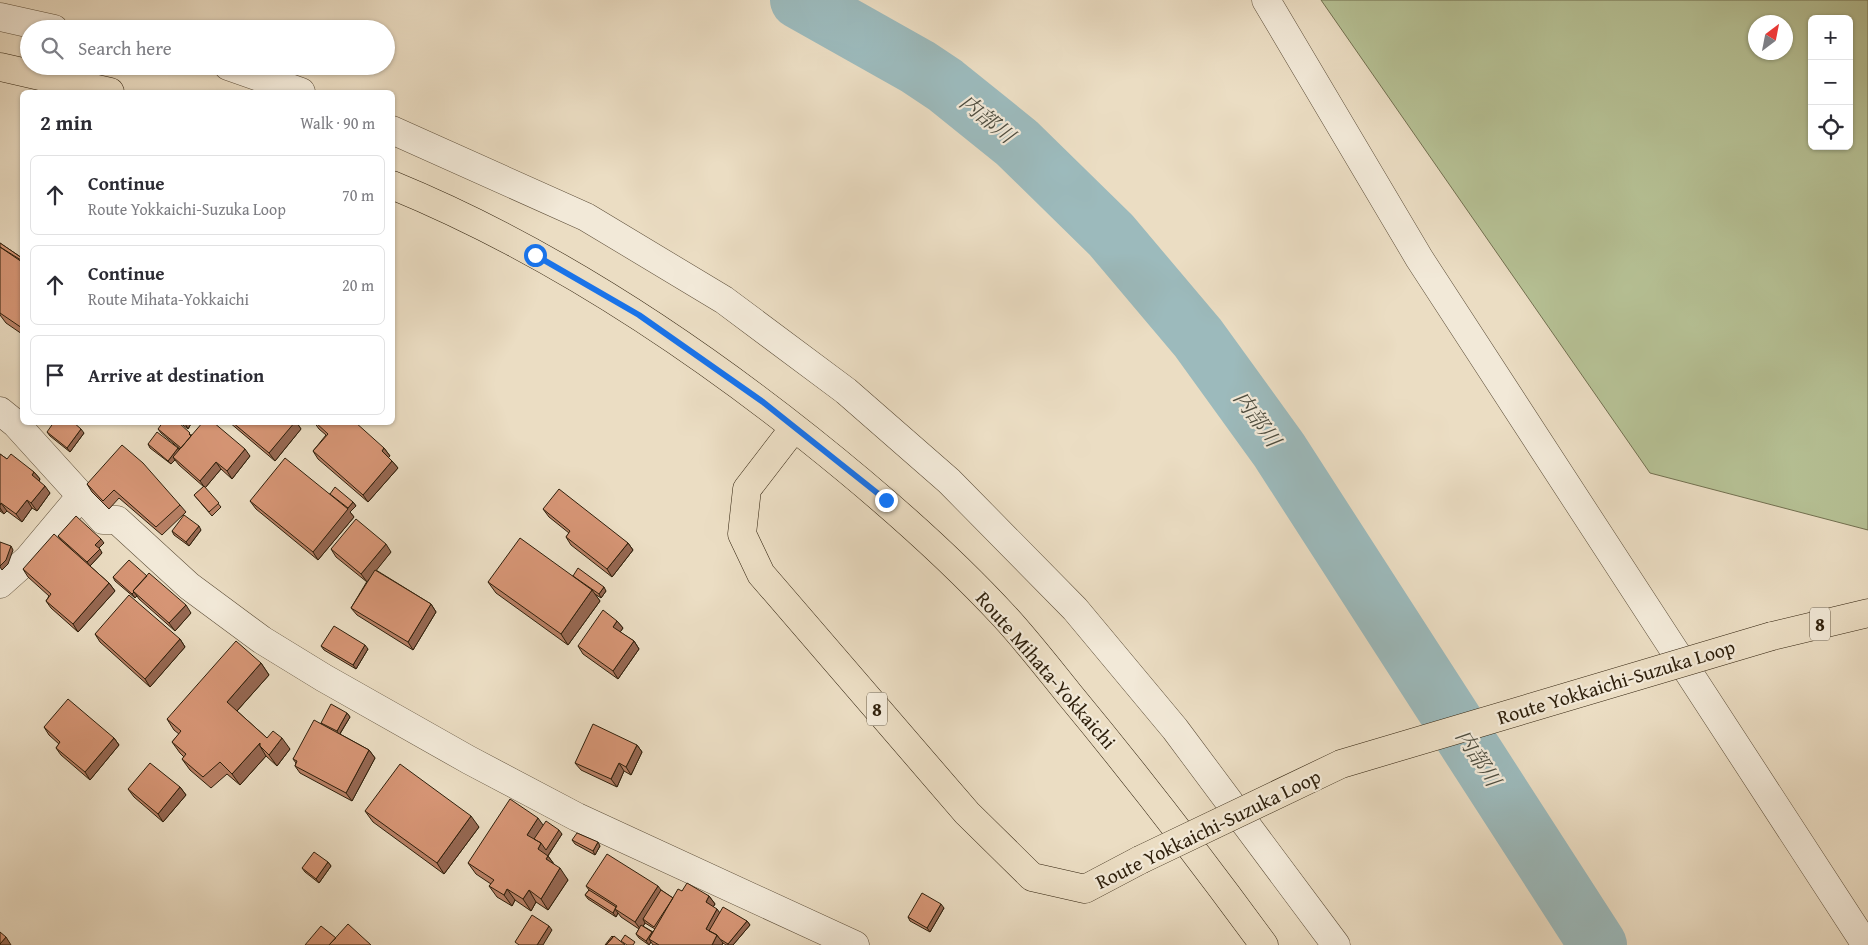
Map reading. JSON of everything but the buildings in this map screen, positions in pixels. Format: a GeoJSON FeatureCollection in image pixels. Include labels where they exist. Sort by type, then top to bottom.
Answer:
{"type":"FeatureCollection","features":[{"type":"Feature","properties":{"kind":"main road"},"geometry":{"type":"LineString","coordinates":[[0,67],[20,72]]}},
{"type":"Feature","properties":{"kind":"main road"},"geometry":{"type":"LineString","coordinates":[[35,75],[101,90]]}},
{"type":"Feature","properties":{"kind":"main road"},"geometry":{"type":"LineString","coordinates":[[395,186],[434,202],[535,255],[639,315],[763,402],[794,428]]}},
{"type":"Feature","properties":{"kind":"main road","name":"Route Yokkaichi-Suzuka Loop"},"geometry":{"type":"LineString","coordinates":[[794,428],[747,489],[742,534],[761,574],[967,813],[1032,877],[1085,889],[1140,860],[1341,764],[1772,636],[1868,613]]}},
{"type":"Feature","properties":{"kind":"main road","name":"Route Mihata-Yokkaichi"},"geometry":{"type":"LineString","coordinates":[[794,428],[886,500],[1005,617],[1140,779],[1264,945]]}},
{"type":"Feature","properties":{"kind":"street"},"geometry":{"type":"LineString","coordinates":[[1266,0],[1419,258],[1866,945]]}},
{"type":"Feature","properties":{"kind":"street"},"geometry":{"type":"LineString","coordinates":[[0,17],[20,21]]}},
{"type":"Feature","properties":{"kind":"street"},"geometry":{"type":"LineString","coordinates":[[253,75],[295,90]]}},
{"type":"Feature","properties":{"kind":"street"},"geometry":{"type":"LineString","coordinates":[[395,131],[586,217],[724,300],[846,391],[949,481],[1075,609],[1175,729],[1336,945]]}},
{"type":"Feature","properties":{"kind":"street"},"geometry":{"type":"LineString","coordinates":[[0,411],[16,424],[80,497],[103,520],[117,520],[196,592],[262,640],[324,678],[469,760],[577,817],[855,945]]}},
{"type":"Feature","properties":{"kind":"street"},"geometry":{"type":"LineString","coordinates":[[0,584],[28,559],[80,497]]}},
{"type":"Feature","properties":{"kind":"green space"},"geometry":{"type":"Polygon","coordinates":[[[1321,0],[1868,0],[1868,530],[1650,473],[1321,0]]]}},
{"type":"Feature","properties":{"kind":"waterway","name":"内部川"},"geometry":{"type":"LineString","coordinates":[[799,0],[918,67],[945,85],[1017,143],[1111,235],[1198,338],[1279,450],[1598,945]]}},
{"type":"Feature","properties":{"kind":"route"},"geometry":{"type":"LineString","coordinates":[[535,255],[639,315],[763,402],[886,500]]}}]}
